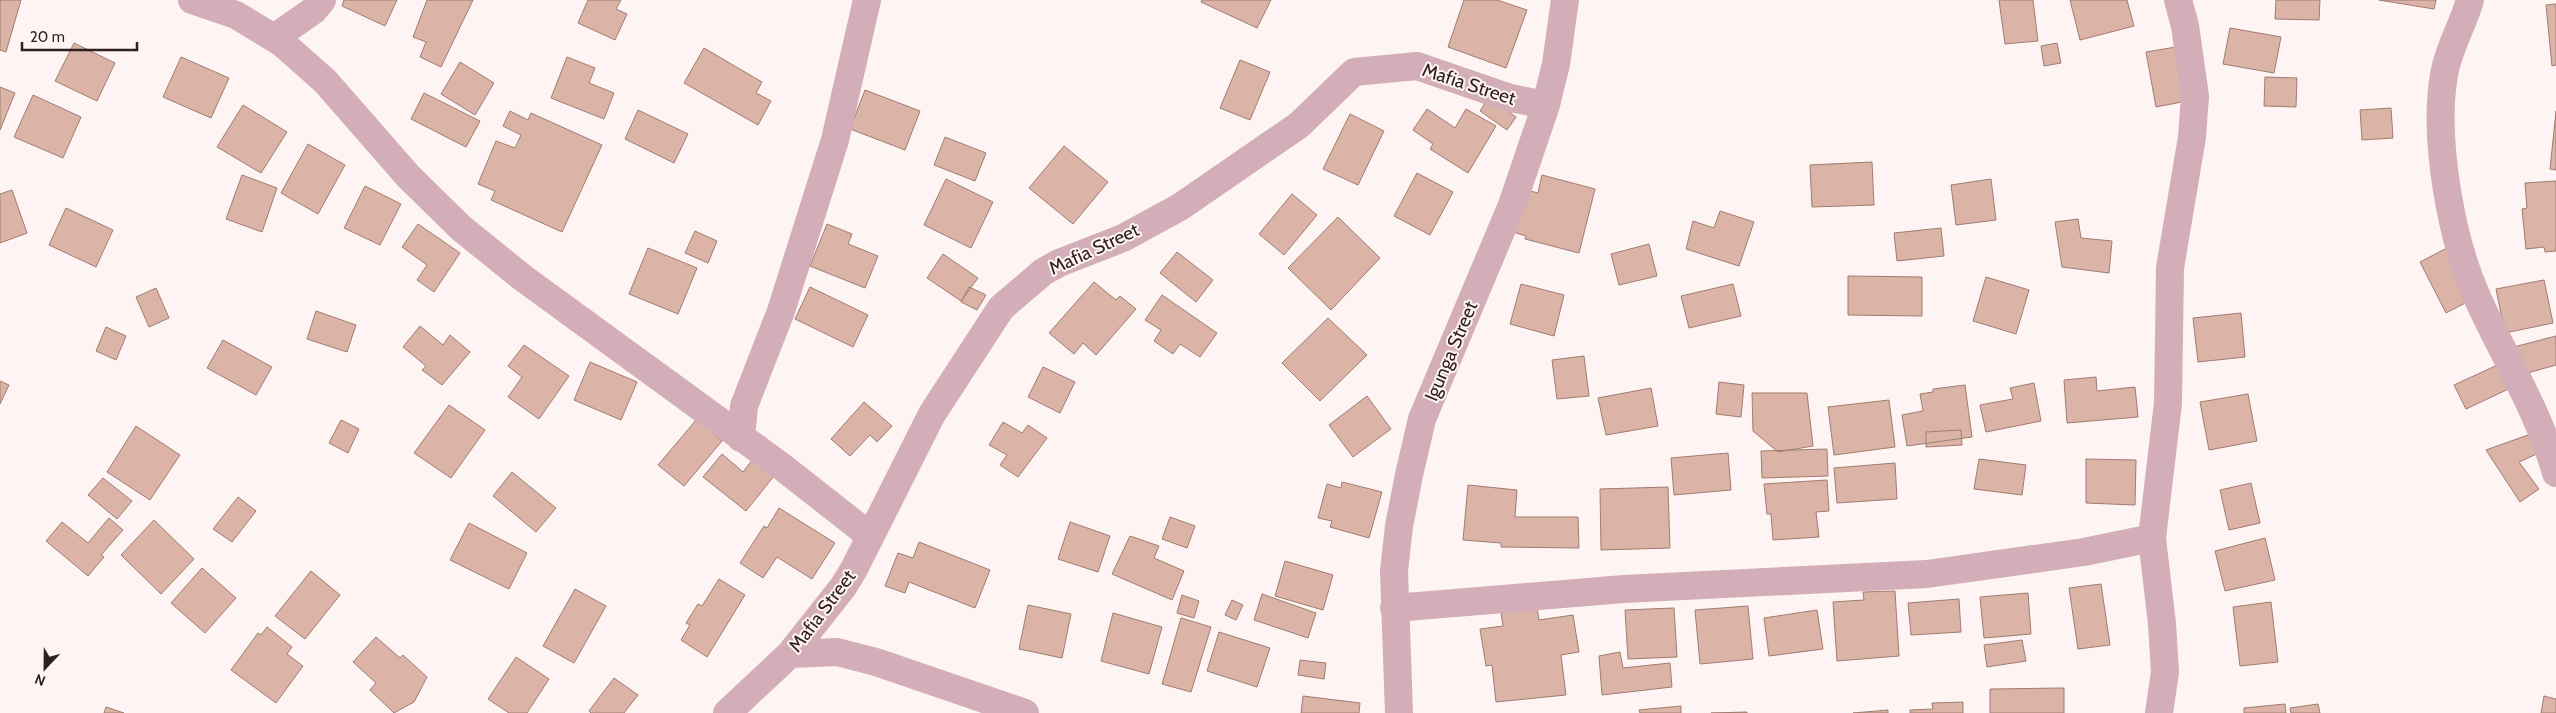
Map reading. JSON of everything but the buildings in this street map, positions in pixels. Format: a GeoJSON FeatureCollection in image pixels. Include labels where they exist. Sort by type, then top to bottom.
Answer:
{"type":"FeatureCollection","features":[{"type":"Feature","properties":{"kind":"street"},"geometry":{"type":"LineString","coordinates":[[192,0],[236,15],[282,43],[325,81],[408,176],[461,228],[522,278],[870,535]]}},
{"type":"Feature","properties":{"kind":"street"},"geometry":{"type":"LineString","coordinates":[[274,38],[314,10],[322,0]]}},
{"type":"Feature","properties":{"kind":"street"},"geometry":{"type":"LineString","coordinates":[[741,438],[744,406],[781,311],[835,140],[867,0]]}},
{"type":"Feature","properties":{"kind":"street","name":"Igunga Street"},"geometry":{"type":"LineString","coordinates":[[1399,713],[1394,571],[1399,526],[1422,419],[1512,205],[1546,105],[1556,64],[1564,0]]}},
{"type":"Feature","properties":{"kind":"street"},"geometry":{"type":"LineString","coordinates":[[2159,713],[2165,672],[2162,624],[2152,538],[2168,403],[2170,268],[2195,115],[2195,96],[2191,67],[2178,0]]}},
{"type":"Feature","properties":{"kind":"street"},"geometry":{"type":"LineString","coordinates":[[2470,0],[2446,65],[2443,85],[2444,158],[2450,211],[2460,249],[2477,296],[2521,387],[2556,473]]}},
{"type":"Feature","properties":{"kind":"street","name":"Mafia Street"},"geometry":{"type":"LineString","coordinates":[[727,713],[790,654],[843,587],[854,569],[932,414],[1001,308],[1025,286],[1058,263],[1123,238],[1180,207],[1299,125],[1354,72],[1417,66],[1510,98],[1546,105]]}},
{"type":"Feature","properties":{"kind":"street"},"geometry":{"type":"LineString","coordinates":[[1394,608],[1624,589],[1927,574],[2084,552],[2152,538]]}},
{"type":"Feature","properties":{"kind":"street"},"geometry":{"type":"LineString","coordinates":[[790,654],[836,652],[868,660],[1026,713]]}}]}
